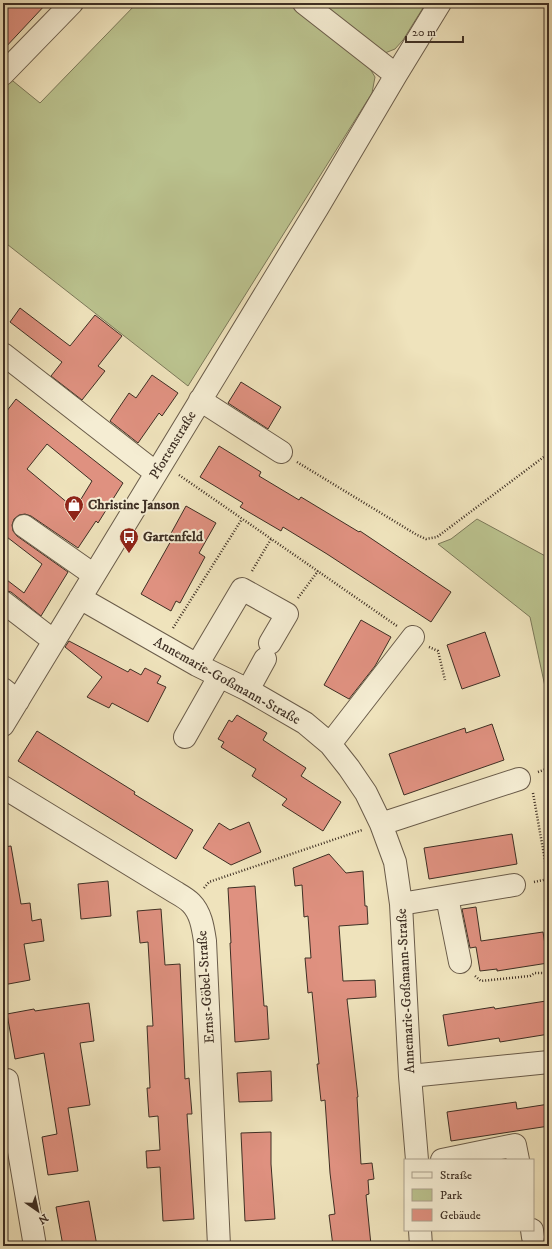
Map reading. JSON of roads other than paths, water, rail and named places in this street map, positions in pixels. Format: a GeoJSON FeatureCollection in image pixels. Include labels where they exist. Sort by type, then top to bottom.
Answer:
{"type":"FeatureCollection","features":[{"type":"Feature","properties":{"kind":"street"},"geometry":{"type":"LineString","coordinates":[[3,74],[72,3]]}},
{"type":"Feature","properties":{"kind":"street"},"geometry":{"type":"LineString","coordinates":[[304,3],[396,75]]}},
{"type":"Feature","properties":{"kind":"street","name":"Pfortenstraße"},"geometry":{"type":"LineString","coordinates":[[3,725],[10,695],[54,641],[318,207],[440,3]]}},
{"type":"Feature","properties":{"kind":"street"},"geometry":{"type":"LineString","coordinates":[[3,354],[159,468]]}},
{"type":"Feature","properties":{"kind":"street"},"geometry":{"type":"LineString","coordinates":[[200,400],[281,452]]}},
{"type":"Feature","properties":{"kind":"street"},"geometry":{"type":"LineString","coordinates":[[24,526],[94,575]]}},
{"type":"Feature","properties":{"kind":"street"},"geometry":{"type":"LineString","coordinates":[[197,665],[242,589],[286,614],[248,690]]}},
{"type":"Feature","properties":{"kind":"street","name":"Annemarie-Goßmann-Straße"},"geometry":{"type":"LineString","coordinates":[[80,598],[197,665],[248,690],[305,723],[330,744],[366,793],[381,824],[395,862],[401,904],[410,1076],[417,1159]]}},
{"type":"Feature","properties":{"kind":"street"},"geometry":{"type":"LineString","coordinates":[[3,602],[54,641]]}},
{"type":"Feature","properties":{"kind":"street"},"geometry":{"type":"LineString","coordinates":[[330,744],[412,637]]}},
{"type":"Feature","properties":{"kind":"street"},"geometry":{"type":"LineString","coordinates":[[186,737],[219,677]]}},
{"type":"Feature","properties":{"kind":"street"},"geometry":{"type":"LineString","coordinates":[[381,824],[526,784]]}},
{"type":"Feature","properties":{"kind":"street","name":"Ernst-Göbel-Straße"},"geometry":{"type":"LineString","coordinates":[[3,787],[175,892],[191,903],[197,911],[202,924],[205,941],[219,1246]]}},
{"type":"Feature","properties":{"kind":"street"},"geometry":{"type":"LineString","coordinates":[[401,904],[514,885]]}},
{"type":"Feature","properties":{"kind":"street"},"geometry":{"type":"LineString","coordinates":[[447,897],[460,962]]}},
{"type":"Feature","properties":{"kind":"street"},"geometry":{"type":"LineString","coordinates":[[410,1076],[549,1062]]}},
{"type":"Feature","properties":{"kind":"street"},"geometry":{"type":"LineString","coordinates":[[7,1080],[35,1246]]}},
{"type":"Feature","properties":{"kind":"street"},"geometry":{"type":"LineString","coordinates":[[452,1159],[463,1158],[514,1145],[518,1159]]}},
{"type":"Feature","properties":{"kind":"street"},"geometry":{"type":"LineString","coordinates":[[420,1231],[421,1246]]}},
{"type":"Feature","properties":{"kind":"place","name":"Christine Janson"},"geometry":{"type":"Point","coordinates":[74,522]}},
{"type":"Feature","properties":{"kind":"place","name":"Gartenfeld"},"geometry":{"type":"Point","coordinates":[129,554]}}]}
